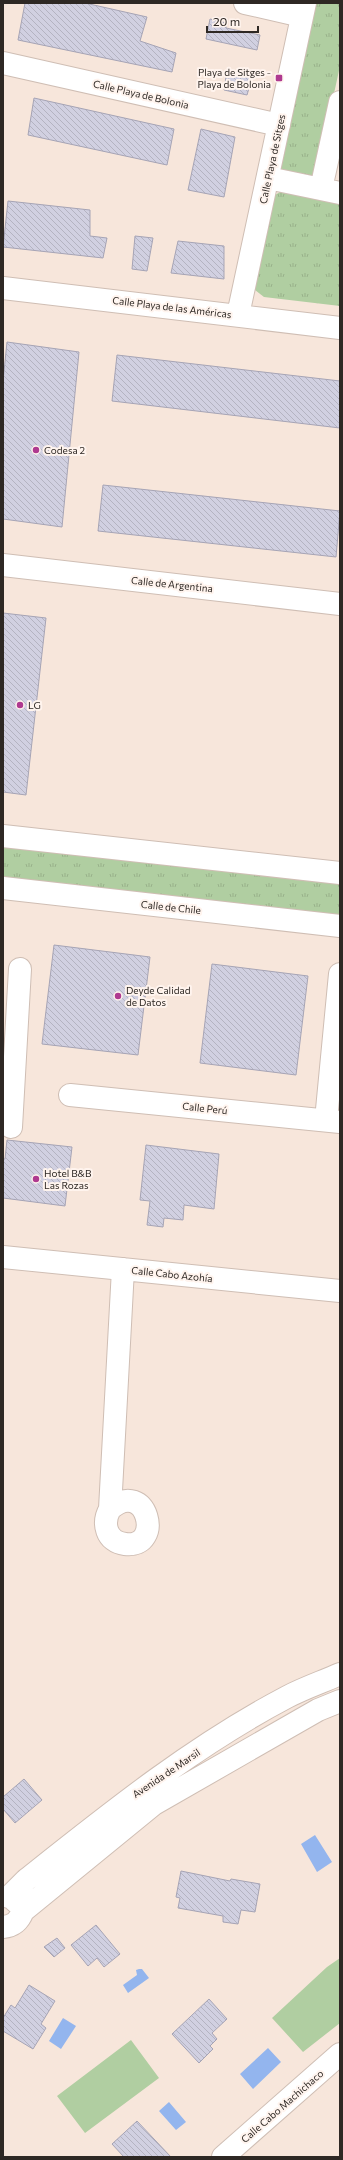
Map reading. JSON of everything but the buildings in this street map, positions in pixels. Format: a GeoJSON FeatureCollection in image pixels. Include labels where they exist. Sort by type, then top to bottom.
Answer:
{"type":"FeatureCollection","features":[{"type":"Feature","properties":{"kind":"street"},"geometry":{"type":"LineString","coordinates":[[245,3],[304,10]]}},
{"type":"Feature","properties":{"kind":"street","name":"Calle Playa de Sitges"},"geometry":{"type":"LineString","coordinates":[[238,315],[304,10]]}},
{"type":"Feature","properties":{"kind":"street","name":"Calle Playa de Bolonia"},"geometry":{"type":"LineString","coordinates":[[3,63],[279,125]]}},
{"type":"Feature","properties":{"kind":"street"},"geometry":{"type":"LineString","coordinates":[[268,178],[331,191],[340,102]]}},
{"type":"Feature","properties":{"kind":"street","name":"Calle Playa de las Américas"},"geometry":{"type":"LineString","coordinates":[[3,288],[340,328]]}},
{"type":"Feature","properties":{"kind":"street","name":"Calle de Argentina"},"geometry":{"type":"LineString","coordinates":[[3,565],[340,604]]}},
{"type":"Feature","properties":{"kind":"street"},"geometry":{"type":"LineString","coordinates":[[3,836],[340,873]]}},
{"type":"Feature","properties":{"kind":"street","name":"Calle de Chile"},"geometry":{"type":"LineString","coordinates":[[3,888],[340,926]]}},
{"type":"Feature","properties":{"kind":"street"},"geometry":{"type":"LineString","coordinates":[[11,1127],[20,969]]}},
{"type":"Feature","properties":{"kind":"street"},"geometry":{"type":"LineString","coordinates":[[333,1121],[340,974]]}},
{"type":"Feature","properties":{"kind":"street","name":"Calle Perú"},"geometry":{"type":"LineString","coordinates":[[70,1095],[333,1121]]}},
{"type":"Feature","properties":{"kind":"street","name":"Calle Cabo Azohía"},"geometry":{"type":"LineString","coordinates":[[3,1257],[340,1291]]}},
{"type":"Feature","properties":{"kind":"street"},"geometry":{"type":"LineString","coordinates":[[110,1509],[122,1269]]}},
{"type":"Feature","properties":{"kind":"street","name":"Avenida de Marsil"},"geometry":{"type":"LineString","coordinates":[[12,1902],[26,1880],[143,1787],[219,1737],[287,1696],[340,1674]]}},
{"type":"Feature","properties":{"kind":"street","name":"Avenida de Marsil"},"geometry":{"type":"LineString","coordinates":[[12,1902],[154,1804],[318,1710],[340,1700]]}},
{"type":"Feature","properties":{"kind":"street"},"geometry":{"type":"LineString","coordinates":[[3,1927],[16,1923],[12,1902]]}},
{"type":"Feature","properties":{"kind":"street","name":"Calle Cabo Machichaco"},"geometry":{"type":"LineString","coordinates":[[223,2157],[340,2054]]}},
{"type":"Feature","properties":{"kind":"green space"},"geometry":{"type":"Polygon","coordinates":[[[313,3],[340,3],[340,66],[316,176],[308,181],[284,174],[279,166],[313,3]]]}},
{"type":"Feature","properties":{"kind":"green space"},"geometry":{"type":"Polygon","coordinates":[[[283,190],[340,204],[340,306],[264,297],[255,290],[272,197],[283,190]]]}},
{"type":"Feature","properties":{"kind":"green space"},"geometry":{"type":"Polygon","coordinates":[[[3,844],[340,883],[340,918],[3,879],[3,844]]]}},
{"type":"Feature","properties":{"kind":"green space"},"geometry":{"type":"Polygon","coordinates":[[[340,1958],[340,2023],[303,2052],[272,2018],[327,1967],[340,1958]]]}},
{"type":"Feature","properties":{"kind":"green space"},"geometry":{"type":"Polygon","coordinates":[[[131,2040],[159,2078],[85,2133],[57,2096],[131,2040]]]}},
{"type":"Feature","properties":{"kind":"water"},"geometry":{"type":"Polygon","coordinates":[[[315,1835],[332,1862],[317,1872],[301,1844],[315,1835]]]}},
{"type":"Feature","properties":{"kind":"water"},"geometry":{"type":"Polygon","coordinates":[[[142,1969],[149,1978],[128,1993],[123,1985],[137,1975],[136,1970],[142,1969]]]}},
{"type":"Feature","properties":{"kind":"water"},"geometry":{"type":"Polygon","coordinates":[[[63,2018],[76,2026],[61,2049],[49,2041],[63,2018]]]}},
{"type":"Feature","properties":{"kind":"water"},"geometry":{"type":"Polygon","coordinates":[[[268,2048],[281,2062],[253,2089],[240,2074],[268,2048]]]}},
{"type":"Feature","properties":{"kind":"water"},"geometry":{"type":"Polygon","coordinates":[[[169,2102],[186,2122],[176,2130],[159,2111],[169,2102]]]}},
{"type":"Feature","properties":{"kind":"place","name":"Playa de Sitges - Playa de Bolonia"},"geometry":{"type":"Point","coordinates":[279,78]}},
{"type":"Feature","properties":{"kind":"place","name":"Codesa 2"},"geometry":{"type":"Point","coordinates":[36,450]}},
{"type":"Feature","properties":{"kind":"place","name":"LG"},"geometry":{"type":"Point","coordinates":[20,705]}},
{"type":"Feature","properties":{"kind":"place","name":"Deyde Calidad de Datos"},"geometry":{"type":"Point","coordinates":[118,996]}},
{"type":"Feature","properties":{"kind":"place","name":"Hotel B&B Las Rozas"},"geometry":{"type":"Point","coordinates":[36,1179]}}]}
